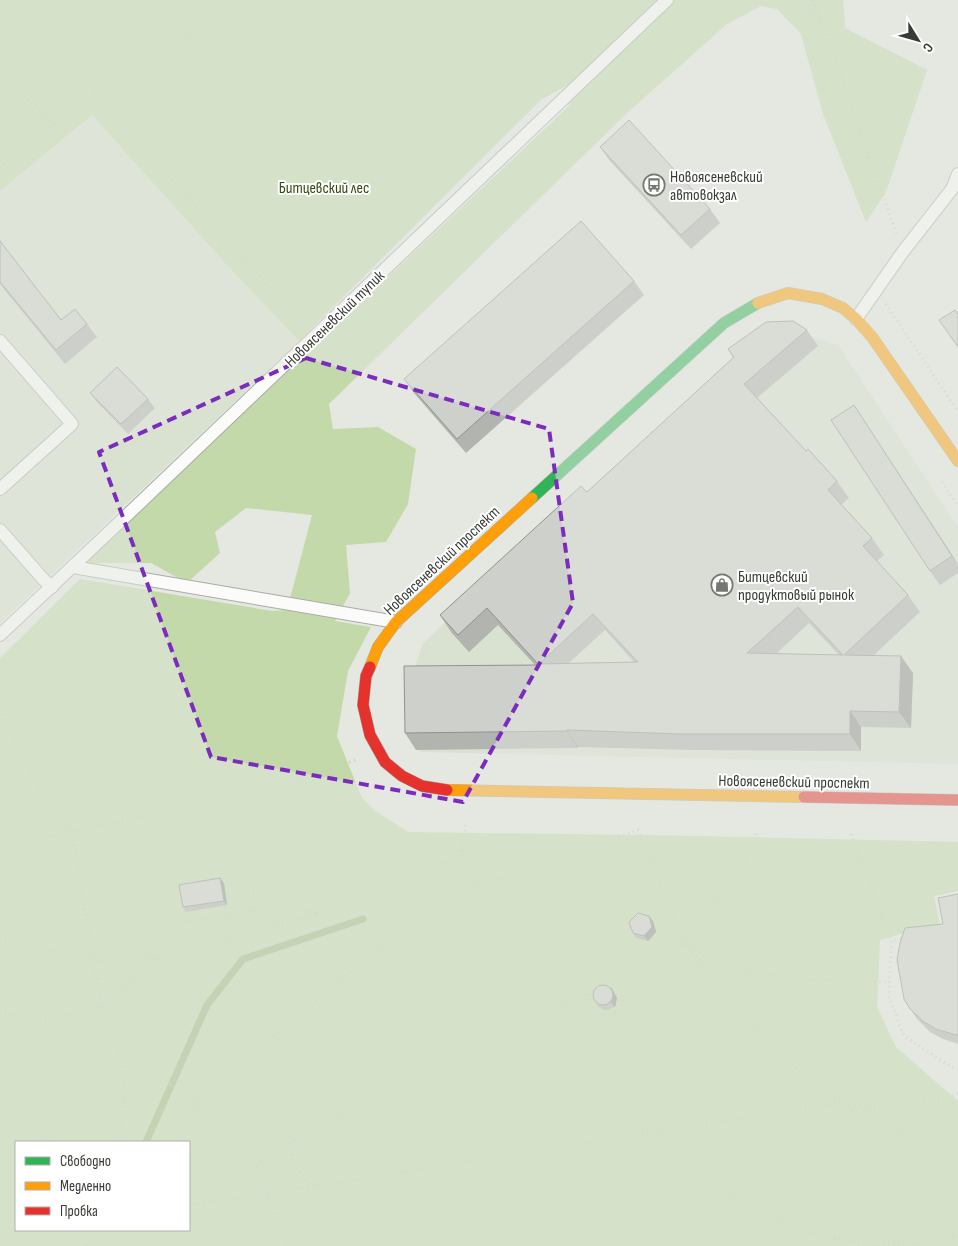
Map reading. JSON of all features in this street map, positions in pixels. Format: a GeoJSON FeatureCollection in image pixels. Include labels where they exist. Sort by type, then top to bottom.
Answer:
{"type":"FeatureCollection","features":[{"type":"Feature","properties":{"kind":"street","name":"Новоясеневский проспект"},"geometry":{"type":"LineString","coordinates":[[958,461],[872,337],[856,318],[843,308],[822,299],[788,292],[757,303],[724,323],[396,622],[378,647],[366,676],[364,706],[370,735],[385,762],[402,776],[422,786],[445,790],[958,800]]}},
{"type":"Feature","properties":{"kind":"lane","name":"Новоясеневский тупик"},"geometry":{"type":"LineString","coordinates":[[0,635],[667,0]]}},
{"type":"Feature","properties":{"kind":"lane"},"geometry":{"type":"LineString","coordinates":[[856,318],[902,253],[952,189],[958,174]]}},
{"type":"Feature","properties":{"kind":"lane"},"geometry":{"type":"LineString","coordinates":[[0,341],[72,424],[0,490]]}},
{"type":"Feature","properties":{"kind":"lane"},"geometry":{"type":"LineString","coordinates":[[0,530],[52,587]]}},
{"type":"Feature","properties":{"kind":"lane"},"geometry":{"type":"LineString","coordinates":[[73,567],[396,622]]}},
{"type":"Feature","properties":{"kind":"path"},"geometry":{"type":"LineString","coordinates":[[0,168],[94,94],[247,0]]}},
{"type":"Feature","properties":{"kind":"path"},"geometry":{"type":"LineString","coordinates":[[793,0],[821,20]]}},
{"type":"Feature","properties":{"kind":"path"},"geometry":{"type":"LineString","coordinates":[[812,0],[821,20],[902,253]]}},
{"type":"Feature","properties":{"kind":"path"},"geometry":{"type":"LineString","coordinates":[[815,6],[823,0]]}},
{"type":"Feature","properties":{"kind":"path"},"geometry":{"type":"LineString","coordinates":[[0,78],[18,90],[55,125]]}},
{"type":"Feature","properties":{"kind":"path"},"geometry":{"type":"LineString","coordinates":[[94,94],[314,337]]}},
{"type":"Feature","properties":{"kind":"path"},"geometry":{"type":"LineString","coordinates":[[876,289],[958,412]]}},
{"type":"Feature","properties":{"kind":"path"},"geometry":{"type":"LineString","coordinates":[[0,705],[16,742],[44,796],[72,832],[105,1027],[126,1063],[200,1099]]}},
{"type":"Feature","properties":{"kind":"path"},"geometry":{"type":"LineString","coordinates":[[0,847],[288,784],[355,761],[376,747]]}},
{"type":"Feature","properties":{"kind":"path"},"geometry":{"type":"LineString","coordinates":[[466,823],[462,856],[474,888]]}},
{"type":"Feature","properties":{"kind":"path"},"geometry":{"type":"LineString","coordinates":[[178,1141],[200,1099],[366,958],[439,901],[638,830],[685,943],[720,989],[791,1065],[840,1103],[889,1128],[940,1144],[958,1145]]}},
{"type":"Feature","properties":{"kind":"path"},"geometry":{"type":"LineString","coordinates":[[203,1203],[296,1140],[420,1074],[610,984],[685,943],[735,878],[758,831]]}},
{"type":"Feature","properties":{"kind":"path"},"geometry":{"type":"LineString","coordinates":[[851,834],[892,941],[889,998],[904,1036],[952,1067],[958,1068]]}},
{"type":"Feature","properties":{"kind":"path"},"geometry":{"type":"LineString","coordinates":[[0,938],[94,961],[158,959],[316,914],[462,856]]}},
{"type":"Feature","properties":{"kind":"path"},"geometry":{"type":"LineString","coordinates":[[216,880],[234,877],[238,889],[316,914]]}},
{"type":"Feature","properties":{"kind":"path"},"geometry":{"type":"LineString","coordinates":[[188,885],[178,886],[187,922],[284,904]]}},
{"type":"Feature","properties":{"kind":"path"},"geometry":{"type":"LineString","coordinates":[[87,923],[158,959]]}},
{"type":"Feature","properties":{"kind":"path"},"geometry":{"type":"LineString","coordinates":[[892,941],[910,937]]}},
{"type":"Feature","properties":{"kind":"path"},"geometry":{"type":"LineString","coordinates":[[685,943],[722,966],[794,979],[889,982]]}},
{"type":"Feature","properties":{"kind":"path"},"geometry":{"type":"LineString","coordinates":[[0,1013],[52,1019],[102,1006],[158,959]]}},
{"type":"Feature","properties":{"kind":"path"},"geometry":{"type":"LineString","coordinates":[[589,993],[588,1002],[596,1012],[608,1016],[618,1011],[624,1002],[621,991],[615,985],[610,984]]}},
{"type":"Feature","properties":{"kind":"path"},"geometry":{"type":"LineString","coordinates":[[119,1141],[126,1063]]}},
{"type":"Feature","properties":{"kind":"path"},"geometry":{"type":"LineString","coordinates":[[0,1089],[50,1141]]}},
{"type":"Feature","properties":{"kind":"path"},"geometry":{"type":"LineString","coordinates":[[190,1205],[840,1103],[889,1109],[947,1098],[958,1093]]}},
{"type":"Feature","properties":{"kind":"path"},"geometry":{"type":"LineString","coordinates":[[640,1134],[693,1176],[805,1231],[870,1245],[931,1243],[958,1236]]}},
{"type":"Feature","properties":{"kind":"path"},"geometry":{"type":"LineString","coordinates":[[296,1140],[291,1151],[293,1163],[307,1182],[316,1186]]}},
{"type":"Feature","properties":{"kind":"path"},"geometry":{"type":"LineString","coordinates":[[257,1166],[287,1246]]}},
{"type":"Feature","properties":{"kind":"path"},"geometry":{"type":"LineString","coordinates":[[87,1246],[96,1231]]}},
{"type":"Feature","properties":{"kind":"highlighted area"},"geometry":{"type":"Polygon","coordinates":[[[306,358],[549,429],[573,603],[463,802],[211,757],[99,452],[306,358]]]}},
{"type":"Feature","properties":{"kind":"shaded area"},"geometry":{"type":"Polygon","coordinates":[[[92,115],[225,263],[299,341],[0,623],[0,191],[92,115]]]}},
{"type":"Feature","properties":{"kind":"shaded area","name":"Битцевский продуктовый рынок"},"geometry":{"type":"Polygon","coordinates":[[[770,324],[838,345],[958,527],[958,764],[421,752],[405,696],[423,643],[770,324]]]}},
{"type":"Feature","properties":{"kind":"green space","name":"Битцевский лес"},"geometry":{"type":"Polygon","coordinates":[[[0,0],[843,0],[845,27],[841,30],[845,28],[927,70],[886,192],[866,222],[823,114],[801,34],[777,9],[761,6],[727,24],[627,113],[329,404],[333,429],[378,427],[416,449],[408,504],[386,542],[346,545],[350,593],[335,621],[371,627],[348,671],[337,736],[362,798],[374,810],[408,832],[958,842],[958,891],[934,896],[940,926],[880,940],[877,1007],[896,1047],[958,1101],[958,1246],[0,1246],[0,658],[80,579],[272,611],[287,610],[312,515],[246,508],[215,532],[220,553],[187,583],[151,563],[85,563],[568,107],[581,78],[542,99],[299,341],[225,263],[92,115],[0,191],[0,0]]]}},
{"type":"Feature","properties":{"kind":"building"},"geometry":{"type":"Polygon","coordinates":[[[629,120],[710,209],[681,235],[600,147],[629,120]]]}},
{"type":"Feature","properties":{"kind":"building"},"geometry":{"type":"Polygon","coordinates":[[[581,221],[634,281],[457,439],[404,379],[581,221]]]}},
{"type":"Feature","properties":{"kind":"building"},"geometry":{"type":"Polygon","coordinates":[[[0,241],[61,320],[75,309],[87,324],[56,350],[0,282],[0,241]]]}},
{"type":"Feature","properties":{"kind":"building"},"geometry":{"type":"Polygon","coordinates":[[[955,310],[958,314],[958,347],[939,320],[955,310]]]}},
{"type":"Feature","properties":{"kind":"building","name":"Битцевский продуктовый рынок"},"geometry":{"type":"Polygon","coordinates":[[[793,321],[807,330],[744,384],[806,451],[808,449],[837,481],[828,490],[872,538],[863,546],[908,595],[844,655],[901,656],[899,712],[850,711],[850,734],[680,734],[567,730],[405,733],[404,666],[539,665],[487,608],[458,635],[440,615],[581,486],[587,492],[734,357],[728,349],[766,322],[793,321]],[[798,607],[747,653],[843,655],[798,607]],[[593,614],[539,664],[638,662],[593,614]]]}},
{"type":"Feature","properties":{"kind":"building"},"geometry":{"type":"Polygon","coordinates":[[[117,367],[148,399],[121,424],[90,393],[117,367]]]}},
{"type":"Feature","properties":{"kind":"building"},"geometry":{"type":"Polygon","coordinates":[[[854,405],[952,556],[930,571],[831,420],[854,405]]]}},
{"type":"Feature","properties":{"kind":"building"},"geometry":{"type":"Polygon","coordinates":[[[220,878],[224,901],[183,907],[179,885],[220,878]]]}},
{"type":"Feature","properties":{"kind":"building"},"geometry":{"type":"Polygon","coordinates":[[[958,894],[958,1035],[956,1035],[936,1029],[924,1022],[910,1009],[904,999],[897,960],[905,928],[943,924],[938,898],[958,894]]]}},
{"type":"Feature","properties":{"kind":"building"},"geometry":{"type":"Polygon","coordinates":[[[638,913],[649,916],[652,927],[644,936],[633,933],[629,922],[638,913]]]}},
{"type":"Feature","properties":{"kind":"building"},"geometry":{"type":"Polygon","coordinates":[[[599,985],[607,985],[613,991],[613,999],[607,1005],[599,1005],[593,999],[593,991],[599,985]]]}},
{"type":"Feature","properties":{"kind":"waterway"},"geometry":{"type":"LineString","coordinates":[[146,1141],[207,1005],[243,959],[363,919]]}},
{"type":"Feature","properties":{"kind":"traffic: fast"},"geometry":{"type":"LineString","coordinates":[[532,498],[724,323],[758,303]]}},
{"type":"Feature","properties":{"kind":"traffic: slow"},"geometry":{"type":"LineString","coordinates":[[758,303],[788,293],[822,299],[843,308],[872,337],[958,461]]}},
{"type":"Feature","properties":{"kind":"traffic: slow"},"geometry":{"type":"LineString","coordinates":[[370,667],[378,647],[396,622],[532,498]]}},
{"type":"Feature","properties":{"kind":"traffic: slow"},"geometry":{"type":"LineString","coordinates":[[447,790],[804,797]]}},
{"type":"Feature","properties":{"kind":"traffic: jam"},"geometry":{"type":"LineString","coordinates":[[370,667],[366,676],[363,705],[370,735],[385,762],[402,776],[422,786],[447,790]]}},
{"type":"Feature","properties":{"kind":"traffic: jam"},"geometry":{"type":"LineString","coordinates":[[804,797],[958,800]]}},
{"type":"Feature","properties":{"kind":"place","name":"Новоясеневский автовокзал"},"geometry":{"type":"Point","coordinates":[654,185]}},
{"type":"Feature","properties":{"kind":"place","name":"Битцевский продуктовый рынок"},"geometry":{"type":"Point","coordinates":[722,585]}}]}
